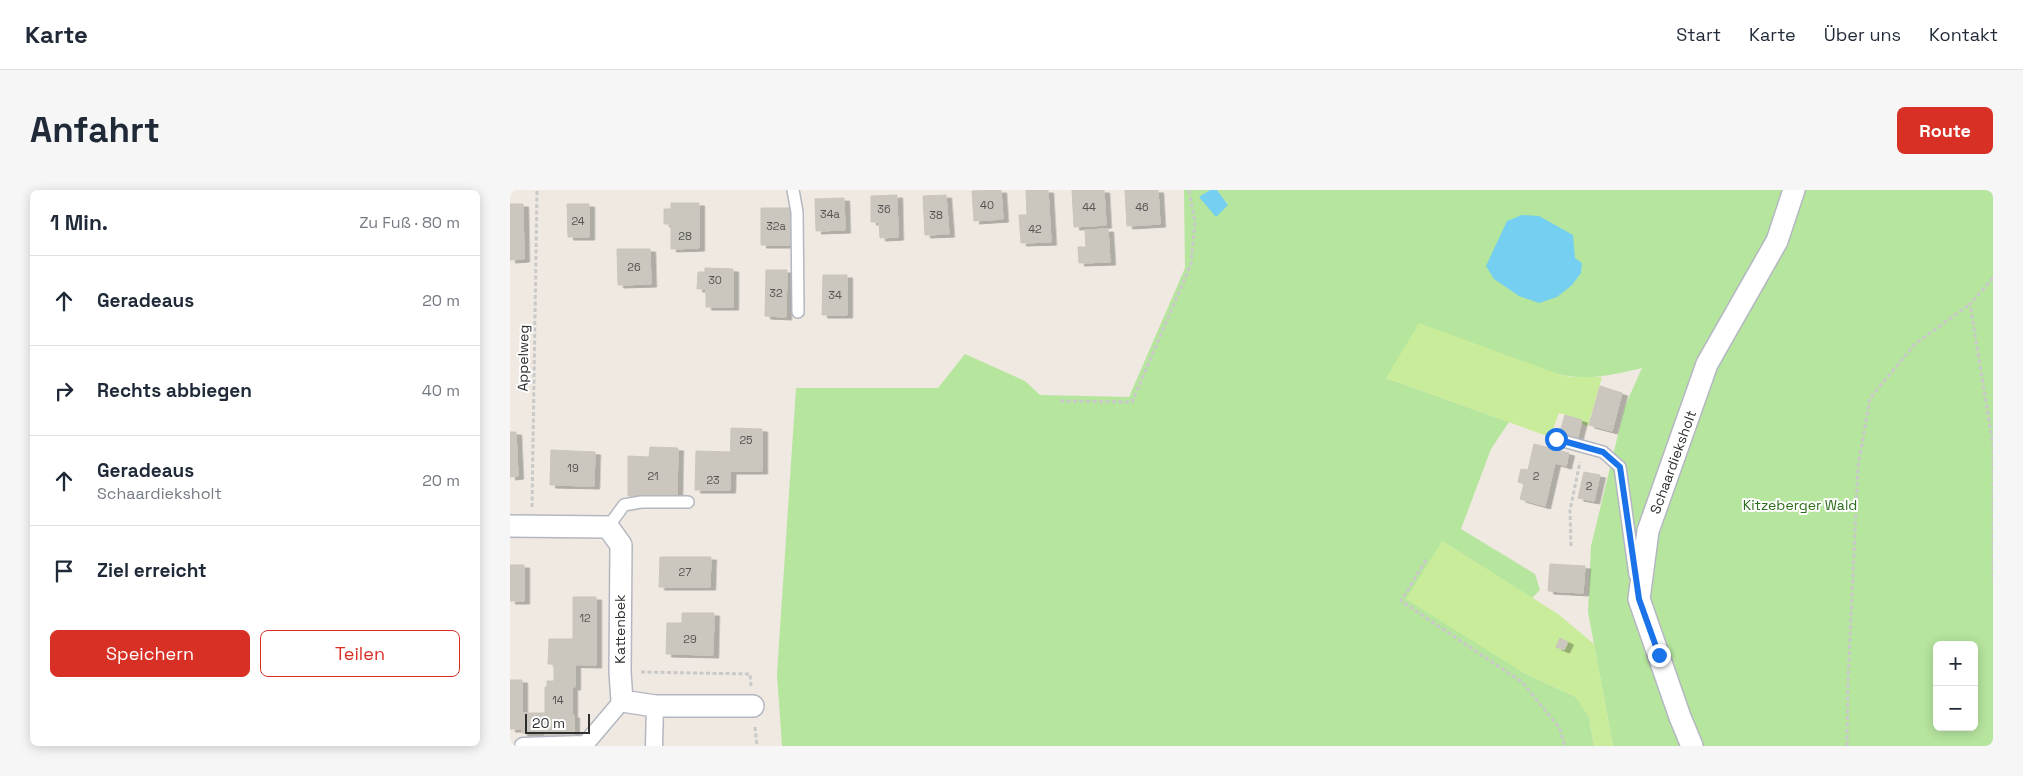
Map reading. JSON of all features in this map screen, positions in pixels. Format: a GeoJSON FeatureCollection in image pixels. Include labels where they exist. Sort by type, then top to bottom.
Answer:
{"type":"FeatureCollection","features":[{"type":"Feature","properties":{"kind":"street","name":"Schaardieksholt"},"geometry":{"type":"LineString","coordinates":[[1692,746],[1639,599],[1648,531],[1707,364],[1777,241],[1794,190]]}},
{"type":"Feature","properties":{"kind":"street"},"geometry":{"type":"LineString","coordinates":[[510,526],[608,527]]}},
{"type":"Feature","properties":{"kind":"street","name":"Kattenbek"},"geometry":{"type":"LineString","coordinates":[[608,527],[621,545],[620,672],[622,701]]}},
{"type":"Feature","properties":{"kind":"street"},"geometry":{"type":"LineString","coordinates":[[523,746],[584,745],[622,701],[655,706],[753,706]]}},
{"type":"Feature","properties":{"kind":"street"},"geometry":{"type":"LineString","coordinates":[[654,746],[655,706]]}},
{"type":"Feature","properties":{"kind":"lane"},"geometry":{"type":"LineString","coordinates":[[793,190],[798,212],[798,312]]}},
{"type":"Feature","properties":{"kind":"lane"},"geometry":{"type":"LineString","coordinates":[[1556,439],[1603,452],[1620,467],[1639,599]]}},
{"type":"Feature","properties":{"kind":"lane"},"geometry":{"type":"LineString","coordinates":[[608,527],[624,506],[641,502],[688,502]]}},
{"type":"Feature","properties":{"kind":"path","name":"Appelweg"},"geometry":{"type":"LineString","coordinates":[[532,526],[537,190]]}},
{"type":"Feature","properties":{"kind":"path"},"geometry":{"type":"LineString","coordinates":[[1060,400],[1132,402],[1191,264],[1195,222],[1189,190]]}},
{"type":"Feature","properties":{"kind":"path"},"geometry":{"type":"LineString","coordinates":[[1847,746],[1848,680],[1858,467],[1870,398],[1914,344],[1970,304],[1993,278]]}},
{"type":"Feature","properties":{"kind":"path"},"geometry":{"type":"LineString","coordinates":[[1970,304],[1993,445],[1993,581]]}},
{"type":"Feature","properties":{"kind":"path"},"geometry":{"type":"LineString","coordinates":[[1571,546],[1570,510],[1583,446]]}},
{"type":"Feature","properties":{"kind":"path"},"geometry":{"type":"LineString","coordinates":[[1426,560],[1401,601],[1522,682],[1559,727],[1565,746]]}},
{"type":"Feature","properties":{"kind":"green space","name":"Kitzeberger Wald"},"geometry":{"type":"Polygon","coordinates":[[[1184,190],[1210,190],[1200,198],[1228,205],[1217,190],[1993,190],[1993,746],[1613,746],[1588,612],[1591,546],[1625,406],[1642,368],[1590,377],[1558,374],[1386,378],[1509,422],[1491,449],[1461,529],[1535,574],[1540,590],[1532,598],[1442,541],[1522,672],[1576,697],[1589,717],[1594,746],[782,746],[777,674],[796,388],[938,388],[965,354],[1025,381],[1040,395],[1129,397],[1185,268],[1184,190]]]}},
{"type":"Feature","properties":{"kind":"green space"},"geometry":{"type":"Polygon","coordinates":[[[1419,323],[1558,374],[1571,377],[1602,377],[1588,426],[1581,424],[1582,420],[1559,413],[1550,437],[1386,378],[1419,323]]]}},
{"type":"Feature","properties":{"kind":"green space"},"geometry":{"type":"Polygon","coordinates":[[[1442,541],[1558,614],[1594,644],[1613,746],[1594,746],[1589,717],[1576,697],[1522,672],[1406,599],[1442,541]]]}},
{"type":"Feature","properties":{"kind":"water"},"geometry":{"type":"Polygon","coordinates":[[[1210,190],[1217,190],[1228,205],[1216,217],[1199,197],[1210,190]]]}},
{"type":"Feature","properties":{"kind":"water"},"geometry":{"type":"Polygon","coordinates":[[[1522,215],[1539,216],[1573,235],[1575,258],[1582,263],[1581,273],[1572,285],[1557,297],[1539,303],[1519,296],[1494,279],[1486,266],[1507,221],[1522,215]]]}},
{"type":"Feature","properties":{"kind":"building"},"geometry":{"type":"Polygon","coordinates":[[[1001,190],[1003,219],[974,221],[972,191],[1001,190]]]}},
{"type":"Feature","properties":{"kind":"building"},"geometry":{"type":"Polygon","coordinates":[[[1026,190],[1048,190],[1051,242],[1021,243],[1019,215],[1027,215],[1026,190]]]}},
{"type":"Feature","properties":{"kind":"building"},"geometry":{"type":"Polygon","coordinates":[[[1072,190],[1104,190],[1106,225],[1074,227],[1072,190]]]}},
{"type":"Feature","properties":{"kind":"building"},"geometry":{"type":"Polygon","coordinates":[[[1125,190],[1158,190],[1160,224],[1127,226],[1125,190]]]}},
{"type":"Feature","properties":{"kind":"building"},"geometry":{"type":"Polygon","coordinates":[[[897,195],[898,237],[880,238],[879,222],[871,222],[871,196],[897,195]]]}},
{"type":"Feature","properties":{"kind":"building"},"geometry":{"type":"Polygon","coordinates":[[[946,195],[949,234],[925,235],[923,196],[946,195]]]}},
{"type":"Feature","properties":{"kind":"building"},"geometry":{"type":"Polygon","coordinates":[[[844,198],[845,230],[816,231],[815,199],[844,198]]]}},
{"type":"Feature","properties":{"kind":"building"},"geometry":{"type":"Polygon","coordinates":[[[671,203],[699,203],[699,248],[671,249],[671,224],[664,224],[664,209],[671,209],[671,203]]]}},
{"type":"Feature","properties":{"kind":"building"},"geometry":{"type":"Polygon","coordinates":[[[510,204],[523,204],[524,259],[510,260],[510,204]]]}},
{"type":"Feature","properties":{"kind":"building"},"geometry":{"type":"Polygon","coordinates":[[[567,204],[589,204],[589,237],[568,237],[567,204]]]}},
{"type":"Feature","properties":{"kind":"building"},"geometry":{"type":"Polygon","coordinates":[[[761,208],[791,208],[791,245],[761,245],[761,208]]]}},
{"type":"Feature","properties":{"kind":"building"},"geometry":{"type":"Polygon","coordinates":[[[1108,229],[1110,262],[1079,263],[1078,247],[1086,247],[1085,230],[1108,229]]]}},
{"type":"Feature","properties":{"kind":"building"},"geometry":{"type":"Polygon","coordinates":[[[617,249],[650,249],[651,284],[618,285],[617,249]]]}},
{"type":"Feature","properties":{"kind":"building"},"geometry":{"type":"Polygon","coordinates":[[[705,268],[733,269],[733,307],[706,307],[706,289],[697,289],[698,272],[705,272],[705,268]]]}},
{"type":"Feature","properties":{"kind":"building"},"geometry":{"type":"Polygon","coordinates":[[[766,270],[787,270],[786,317],[765,316],[766,270]]]}},
{"type":"Feature","properties":{"kind":"building"},"geometry":{"type":"Polygon","coordinates":[[[823,275],[847,275],[847,315],[822,315],[823,275]]]}},
{"type":"Feature","properties":{"kind":"building"},"geometry":{"type":"Polygon","coordinates":[[[1600,386],[1622,393],[1612,431],[1589,425],[1600,386]]]}},
{"type":"Feature","properties":{"kind":"building"},"geometry":{"type":"Polygon","coordinates":[[[1565,415],[1582,420],[1577,440],[1559,435],[1565,415]]]}},
{"type":"Feature","properties":{"kind":"building"},"geometry":{"type":"Polygon","coordinates":[[[731,428],[762,429],[762,471],[730,471],[731,428]]]}},
{"type":"Feature","properties":{"kind":"building"},"geometry":{"type":"Polygon","coordinates":[[[510,432],[516,432],[518,476],[510,477],[510,432]]]}},
{"type":"Feature","properties":{"kind":"building"},"geometry":{"type":"Polygon","coordinates":[[[1534,444],[1569,453],[1566,466],[1555,463],[1545,506],[1520,499],[1524,484],[1518,482],[1521,469],[1528,470],[1534,444]]]}},
{"type":"Feature","properties":{"kind":"building"},"geometry":{"type":"Polygon","coordinates":[[[650,447],[678,448],[677,497],[628,496],[628,456],[649,457],[650,447]]]}},
{"type":"Feature","properties":{"kind":"building"},"geometry":{"type":"Polygon","coordinates":[[[551,450],[595,452],[594,486],[550,485],[551,450]]]}},
{"type":"Feature","properties":{"kind":"building"},"geometry":{"type":"Polygon","coordinates":[[[696,451],[731,452],[730,490],[695,490],[696,451]]]}},
{"type":"Feature","properties":{"kind":"building"},"geometry":{"type":"Polygon","coordinates":[[[1584,472],[1600,475],[1594,501],[1578,498],[1584,472]]]}},
{"type":"Feature","properties":{"kind":"building"},"geometry":{"type":"Polygon","coordinates":[[[660,557],[711,557],[710,587],[659,587],[660,557]]]}},
{"type":"Feature","properties":{"kind":"building"},"geometry":{"type":"Polygon","coordinates":[[[1550,564],[1585,566],[1583,593],[1548,591],[1550,564]]]}},
{"type":"Feature","properties":{"kind":"building"},"geometry":{"type":"Polygon","coordinates":[[[510,565],[524,565],[524,601],[510,601],[510,565]]]}},
{"type":"Feature","properties":{"kind":"building"},"geometry":{"type":"Polygon","coordinates":[[[573,597],[596,597],[596,665],[548,664],[549,639],[573,639],[573,597]]]}},
{"type":"Feature","properties":{"kind":"building"},"geometry":{"type":"Polygon","coordinates":[[[682,613],[714,613],[713,655],[666,654],[667,623],[682,623],[682,613]]]}},
{"type":"Feature","properties":{"kind":"building"},"geometry":{"type":"Polygon","coordinates":[[[1560,638],[1568,642],[1564,650],[1556,647],[1560,638]]]}},
{"type":"Feature","properties":{"kind":"building"},"geometry":{"type":"Polygon","coordinates":[[[554,664],[575,664],[575,687],[572,687],[574,737],[545,737],[545,733],[522,733],[522,713],[545,713],[545,687],[547,687],[547,681],[554,681],[554,664]]]}},
{"type":"Feature","properties":{"kind":"building"},"geometry":{"type":"Polygon","coordinates":[[[510,680],[522,680],[522,729],[510,729],[510,680]]]}},
{"type":"Feature","properties":{"kind":"route"},"geometry":{"type":"LineString","coordinates":[[1556,439],[1603,452],[1620,467],[1639,599],[1659,655]]}}]}
